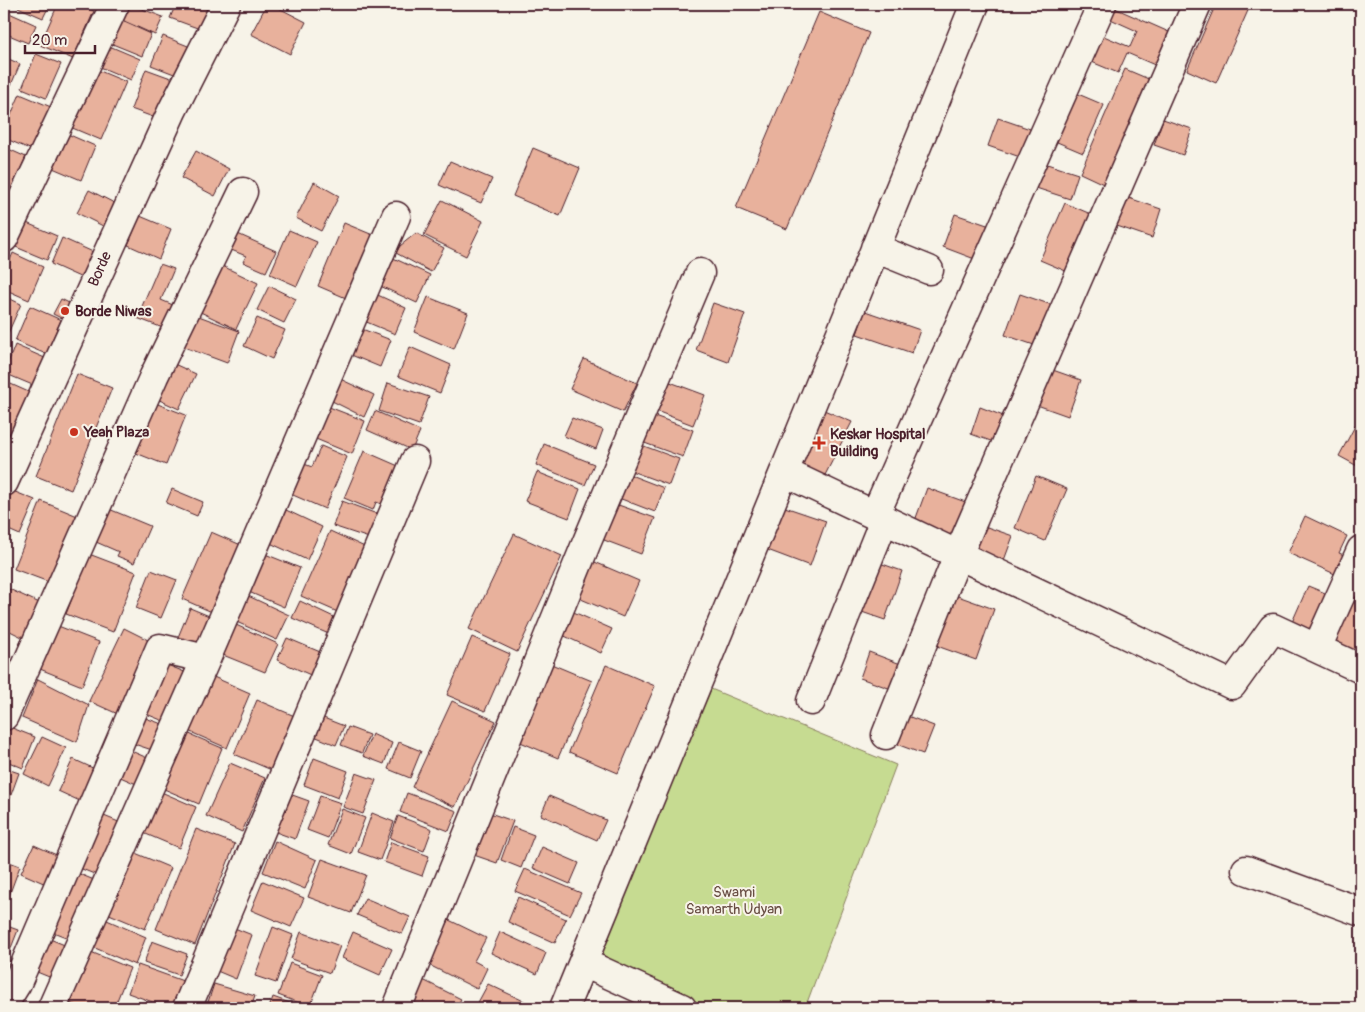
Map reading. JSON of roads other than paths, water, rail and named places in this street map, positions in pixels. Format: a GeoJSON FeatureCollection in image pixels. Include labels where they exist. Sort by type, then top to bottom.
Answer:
{"type":"FeatureCollection","features":[{"type":"Feature","properties":{"kind":"street"},"geometry":{"type":"LineString","coordinates":[[4,238],[116,4]]}},
{"type":"Feature","properties":{"kind":"street","name":"Borde"},"geometry":{"type":"LineString","coordinates":[[4,482],[172,111],[226,4]]}},
{"type":"Feature","properties":{"kind":"street"},"geometry":{"type":"LineString","coordinates":[[564,1008],[975,4]]}},
{"type":"Feature","properties":{"kind":"street"},"geometry":{"type":"LineString","coordinates":[[811,701],[879,518],[1102,4]]}},
{"type":"Feature","properties":{"kind":"street"},"geometry":{"type":"LineString","coordinates":[[886,735],[958,555],[1197,4]]}},
{"type":"Feature","properties":{"kind":"street"},"geometry":{"type":"LineString","coordinates":[[4,716],[154,376],[243,192]]}},
{"type":"Feature","properties":{"kind":"street"},"geometry":{"type":"LineString","coordinates":[[52,1008],[206,659],[396,216]]}},
{"type":"Feature","properties":{"kind":"street"},"geometry":{"type":"LineString","coordinates":[[875,248],[929,270]]}},
{"type":"Feature","properties":{"kind":"street"},"geometry":{"type":"LineString","coordinates":[[397,1008],[586,544],[700,273]]}},
{"type":"Feature","properties":{"kind":"street"},"geometry":{"type":"LineString","coordinates":[[187,1008],[415,461]]}},
{"type":"Feature","properties":{"kind":"street"},"geometry":{"type":"LineString","coordinates":[[784,472],[1232,685],[1273,628],[1361,669]]}},
{"type":"Feature","properties":{"kind":"street"},"geometry":{"type":"LineString","coordinates":[[1317,648],[1361,550]]}},
{"type":"Feature","properties":{"kind":"street"},"geometry":{"type":"LineString","coordinates":[[4,1004],[17,983],[160,648],[206,659]]}},
{"type":"Feature","properties":{"kind":"street"},"geometry":{"type":"LineString","coordinates":[[1246,870],[1361,912]]}},
{"type":"Feature","properties":{"kind":"street"},"geometry":{"type":"LineString","coordinates":[[584,963],[682,1008]]}},
{"type":"Feature","properties":{"kind":"place","name":"Borde Niwas"},"geometry":{"type":"Point","coordinates":[65,311]}},
{"type":"Feature","properties":{"kind":"place","name":"Yeah Plaza"},"geometry":{"type":"Point","coordinates":[74,432]}},
{"type":"Feature","properties":{"kind":"place","name":"Keskar Hospital Building"},"geometry":{"type":"Point","coordinates":[819,443]}},
{"type":"Feature","properties":{"kind":"park label","name":"Swami Samarth Udyan"},"geometry":{"type":"Point","coordinates":[734,900]}}]}
